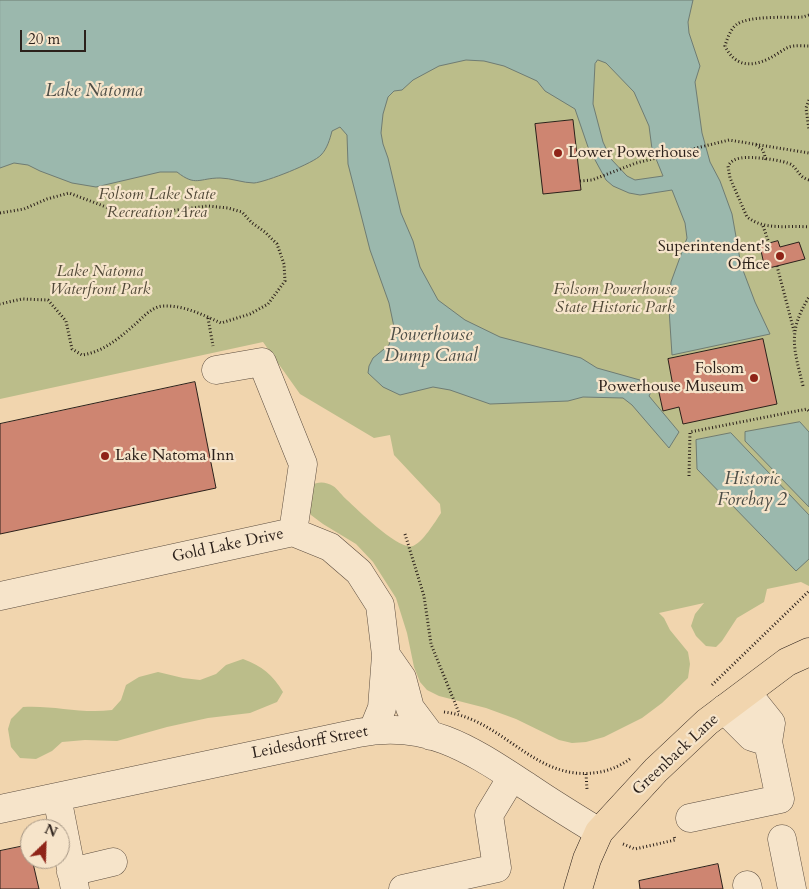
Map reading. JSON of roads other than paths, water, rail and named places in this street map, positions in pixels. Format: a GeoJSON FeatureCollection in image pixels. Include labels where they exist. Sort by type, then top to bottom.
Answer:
{"type":"FeatureCollection","features":[{"type":"Feature","properties":{"kind":"main road","name":"Greenback Lane"},"geometry":{"type":"LineString","coordinates":[[578,889],[586,859],[599,832],[656,770],[707,722],[788,662],[809,652]]}},
{"type":"Feature","properties":{"kind":"street"},"geometry":{"type":"LineString","coordinates":[[216,370],[262,362],[303,464],[293,532]]}},
{"type":"Feature","properties":{"kind":"street","name":"Gold Lake Drive"},"geometry":{"type":"LineString","coordinates":[[0,596],[293,532],[330,547],[359,572],[380,605],[386,655],[382,708],[374,730]]}},
{"type":"Feature","properties":{"kind":"street","name":"Gold Lake Drive"},"geometry":{"type":"LineString","coordinates":[[386,655],[402,678],[410,708],[431,736]]}},
{"type":"Feature","properties":{"kind":"street"},"geometry":{"type":"LineString","coordinates":[[690,818],[780,799],[768,742],[771,723],[748,693]]}},
{"type":"Feature","properties":{"kind":"street"},"geometry":{"type":"LineString","coordinates":[[724,709],[752,737],[768,742]]}},
{"type":"Feature","properties":{"kind":"street","name":"Leidesdorff Street"},"geometry":{"type":"LineString","coordinates":[[0,810],[374,730],[402,730],[431,736],[459,745],[599,832]]}},
{"type":"Feature","properties":{"kind":"street"},"geometry":{"type":"LineString","coordinates":[[403,889],[497,868],[489,815],[512,777]]}},
{"type":"Feature","properties":{"kind":"street"},"geometry":{"type":"LineString","coordinates":[[57,797],[73,880],[113,862]]}},
{"type":"Feature","properties":{"kind":"street"},"geometry":{"type":"LineString","coordinates":[[782,839],[792,889]]}},
{"type":"Feature","properties":{"kind":"water","name":"Lake Natoma"},"geometry":{"type":"Polygon","coordinates":[[[0,0],[693,0],[688,22],[689,33],[700,66],[695,82],[702,133],[710,162],[720,181],[732,214],[741,265],[770,334],[672,355],[669,309],[671,282],[687,238],[685,223],[672,190],[640,195],[629,193],[613,186],[606,180],[588,147],[575,109],[545,91],[537,81],[504,66],[484,61],[466,60],[439,66],[413,80],[402,90],[394,91],[388,97],[383,114],[381,133],[383,144],[401,213],[413,241],[420,267],[438,300],[465,320],[500,337],[581,358],[597,368],[647,382],[652,390],[649,396],[679,432],[669,448],[632,405],[623,398],[583,397],[568,401],[490,404],[450,390],[433,387],[400,395],[383,387],[368,373],[373,358],[389,345],[394,327],[389,303],[370,250],[348,164],[347,135],[340,127],[332,131],[325,150],[317,158],[289,172],[254,183],[220,178],[198,181],[183,177],[177,172],[160,172],[96,187],[72,183],[28,165],[14,163],[0,168],[0,0]],[[598,60],[595,64],[593,104],[603,142],[611,159],[627,176],[635,180],[663,176],[652,149],[649,126],[634,92],[606,63],[598,60]]]}},
{"type":"Feature","properties":{"kind":"water"},"geometry":{"type":"Polygon","coordinates":[[[800,422],[809,432],[809,507],[745,441],[745,432],[800,422]]]}},
{"type":"Feature","properties":{"kind":"water","name":"Historic Forebay 2"},"geometry":{"type":"Polygon","coordinates":[[[731,433],[809,515],[809,559],[796,571],[697,469],[696,440],[731,433]]]}},
{"type":"Feature","properties":{"kind":"place","name":"Lower Powerhouse"},"geometry":{"type":"Point","coordinates":[558,153]}},
{"type":"Feature","properties":{"kind":"place","name":"Superintendent's Office"},"geometry":{"type":"Point","coordinates":[780,256]}},
{"type":"Feature","properties":{"kind":"place","name":"Folsom Powerhouse Museum"},"geometry":{"type":"Point","coordinates":[754,378]}},
{"type":"Feature","properties":{"kind":"place","name":"Lake Natoma Inn"},"geometry":{"type":"Point","coordinates":[105,456]}},
{"type":"Feature","properties":{"kind":"park label","name":"Folsom Lake State Recreation Area"},"geometry":{"type":"Point","coordinates":[157,204]}},
{"type":"Feature","properties":{"kind":"park label","name":"Lake Natoma Waterfront Park"},"geometry":{"type":"Point","coordinates":[100,281]}},
{"type":"Feature","properties":{"kind":"park label","name":"Folsom Powerhouse State Historic Park"},"geometry":{"type":"Point","coordinates":[615,299]}},
{"type":"Feature","properties":{"kind":"water label","name":"Powerhouse Dump Canal"},"geometry":{"type":"Point","coordinates":[431,346]}}]}
